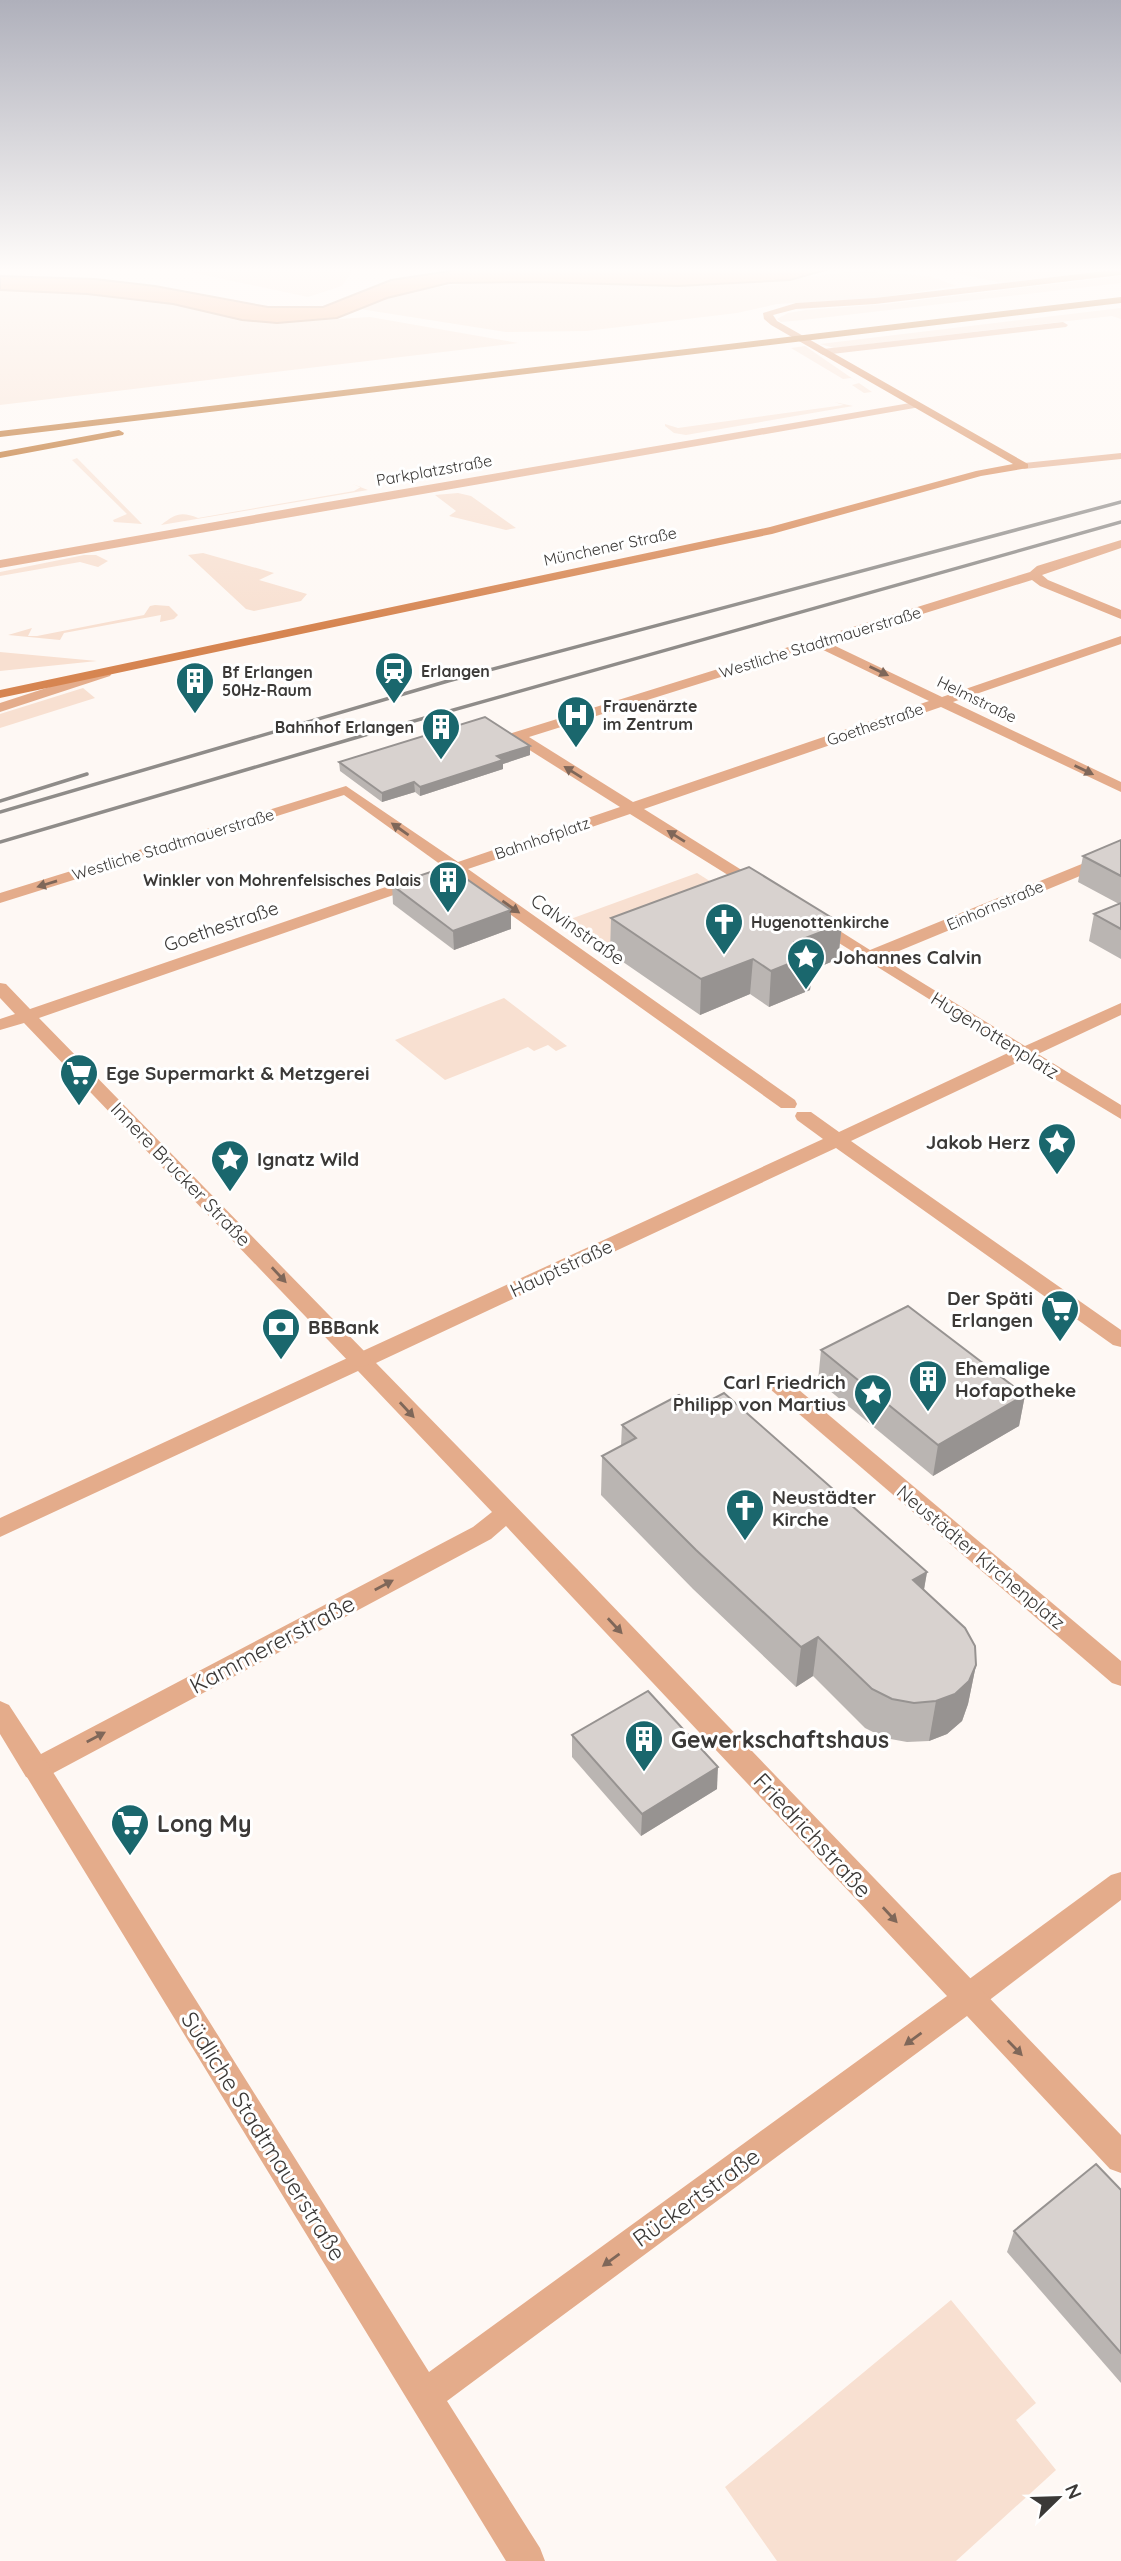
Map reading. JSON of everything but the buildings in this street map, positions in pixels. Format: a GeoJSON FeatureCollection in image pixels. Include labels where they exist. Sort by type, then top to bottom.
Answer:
{"type":"FeatureCollection","features":[{"type":"Feature","properties":{"kind":"highway"},"geometry":{"type":"LineString","coordinates":[[0,423],[291,389]]}},
{"type":"Feature","properties":{"kind":"highway"},"geometry":{"type":"LineString","coordinates":[[0,434],[379,389]]}},
{"type":"Feature","properties":{"kind":"highway"},"geometry":{"type":"LineString","coordinates":[[139,430],[304,404],[380,389]]}},
{"type":"Feature","properties":{"kind":"highway"},"geometry":{"type":"LineString","coordinates":[[0,455],[126,432]]}},
{"type":"Feature","properties":{"kind":"main road"},"geometry":{"type":"LineString","coordinates":[[887,389],[1024,466]]}},
{"type":"Feature","properties":{"kind":"main road","name":"Münchener Straße"},"geometry":{"type":"LineString","coordinates":[[0,694],[772,530],[980,472],[1024,466]]}},
{"type":"Feature","properties":{"kind":"main road","name":"Münchener Straße"},"geometry":{"type":"LineString","coordinates":[[0,679],[54,678],[109,672]]}},
{"type":"Feature","properties":{"kind":"street","name":"Parkplatzstraße"},"geometry":{"type":"LineString","coordinates":[[0,564],[334,503],[916,405]]}},
{"type":"Feature","properties":{"kind":"street","name":"Münchener Straße"},"geometry":{"type":"LineString","coordinates":[[1024,466],[1121,456]]}},
{"type":"Feature","properties":{"kind":"street","name":"Westliche Stadtmauerstraße"},"geometry":{"type":"LineString","coordinates":[[517,736],[1034,575],[1041,569],[1121,544]]}},
{"type":"Feature","properties":{"kind":"street"},"geometry":{"type":"LineString","coordinates":[[1034,575],[1044,583],[1121,615]]}},
{"type":"Feature","properties":{"kind":"street","name":"Goethestraße"},"geometry":{"type":"LineString","coordinates":[[630,808],[1121,640]]}},
{"type":"Feature","properties":{"kind":"street","name":"Helmstraße"},"geometry":{"type":"LineString","coordinates":[[817,642],[1121,788]]}},
{"type":"Feature","properties":{"kind":"street"},"geometry":{"type":"LineString","coordinates":[[0,708],[109,672]]}},
{"type":"Feature","properties":{"kind":"street","name":"Bahnhofplatz"},"geometry":{"type":"LineString","coordinates":[[517,736],[630,808]]}},
{"type":"Feature","properties":{"kind":"street","name":"Westliche Stadtmauerstraße"},"geometry":{"type":"LineString","coordinates":[[0,898],[346,790],[455,868]]}},
{"type":"Feature","properties":{"kind":"street"},"geometry":{"type":"LineString","coordinates":[[630,808],[777,899]]}},
{"type":"Feature","properties":{"kind":"street","name":"Bahnhofplatz"},"geometry":{"type":"LineString","coordinates":[[455,868],[630,808]]}},
{"type":"Feature","properties":{"kind":"street","name":"Einhornstraße"},"geometry":{"type":"LineString","coordinates":[[869,957],[1121,853]]}},
{"type":"Feature","properties":{"kind":"street","name":"Goethestraße"},"geometry":{"type":"LineString","coordinates":[[0,1025],[455,868]]}},
{"type":"Feature","properties":{"kind":"street","name":"Calvinstraße"},"geometry":{"type":"LineString","coordinates":[[455,868],[788,1104]]}},
{"type":"Feature","properties":{"kind":"street","name":"Hugenottenplatz"},"geometry":{"type":"LineString","coordinates":[[799,913],[1121,1113]]}},
{"type":"Feature","properties":{"kind":"street","name":"Innere Brucker Straße"},"geometry":{"type":"LineString","coordinates":[[0,988],[360,1360]]}},
{"type":"Feature","properties":{"kind":"street","name":"Hauptstraße"},"geometry":{"type":"LineString","coordinates":[[0,1528],[1121,1008]]}},
{"type":"Feature","properties":{"kind":"street"},"geometry":{"type":"LineString","coordinates":[[804,1116],[1121,1340]]}},
{"type":"Feature","properties":{"kind":"street","name":"Friedrichstraße"},"geometry":{"type":"LineString","coordinates":[[360,1360],[1121,2158]]}},
{"type":"Feature","properties":{"kind":"street","name":"Neustädter Kirchenplatz"},"geometry":{"type":"LineString","coordinates":[[778,1384],[1121,1676]]}},
{"type":"Feature","properties":{"kind":"street","name":"Kammererstraße"},"geometry":{"type":"LineString","coordinates":[[36,1769],[482,1533],[506,1514]]}},
{"type":"Feature","properties":{"kind":"street","name":"Südliche Stadtmauerstraße"},"geometry":{"type":"LineString","coordinates":[[0,1712],[527,2561]]}},
{"type":"Feature","properties":{"kind":"street","name":"Rückertstraße"},"geometry":{"type":"LineString","coordinates":[[425,2396],[1121,1884]]}},
{"type":"Feature","properties":{"kind":"shaded area"},"geometry":{"type":"Polygon","coordinates":[[[0,389],[138,389],[0,405],[0,389]]]}},
{"type":"Feature","properties":{"kind":"shaded area"},"geometry":{"type":"Polygon","coordinates":[[[857,389],[867,389],[872,392],[864,393],[857,389]]]}},
{"type":"Feature","properties":{"kind":"shaded area"},"geometry":{"type":"Polygon","coordinates":[[[834,402],[853,406],[686,435],[674,433],[665,426],[678,428],[844,405],[834,402]]]}},
{"type":"Feature","properties":{"kind":"shaded area"},"geometry":{"type":"Polygon","coordinates":[[[77,458],[142,524],[114,522],[113,520],[127,514],[72,460],[77,458]]]}},
{"type":"Feature","properties":{"kind":"shaded area"},"geometry":{"type":"Polygon","coordinates":[[[361,487],[368,490],[161,525],[178,515],[198,518],[354,491],[361,487]]]}},
{"type":"Feature","properties":{"kind":"shaded area"},"geometry":{"type":"Polygon","coordinates":[[[458,493],[471,496],[516,528],[506,530],[449,516],[456,511],[435,495],[458,493]]]}},
{"type":"Feature","properties":{"kind":"shaded area"},"geometry":{"type":"Polygon","coordinates":[[[203,553],[274,573],[259,580],[307,594],[301,601],[254,611],[246,609],[188,555],[203,553]]]}},
{"type":"Feature","properties":{"kind":"shaded area"},"geometry":{"type":"Polygon","coordinates":[[[96,555],[108,561],[98,567],[80,562],[0,576],[0,572],[96,555]]]}},
{"type":"Feature","properties":{"kind":"shaded area"},"geometry":{"type":"Polygon","coordinates":[[[150,606],[169,606],[178,615],[174,619],[160,622],[161,615],[64,633],[60,640],[8,635],[32,628],[28,636],[37,636],[144,615],[150,606]]]}},
{"type":"Feature","properties":{"kind":"shaded area"},"geometry":{"type":"Polygon","coordinates":[[[0,652],[97,661],[0,671],[0,652]]]}},
{"type":"Feature","properties":{"kind":"shaded area"},"geometry":{"type":"Polygon","coordinates":[[[83,688],[95,698],[0,728],[0,714],[83,688]]]}},
{"type":"Feature","properties":{"kind":"shaded area"},"geometry":{"type":"Polygon","coordinates":[[[697,873],[743,902],[610,953],[565,921],[697,873]]]}},
{"type":"Feature","properties":{"kind":"shaded area"},"geometry":{"type":"Polygon","coordinates":[[[504,998],[567,1046],[556,1051],[548,1045],[534,1051],[528,1047],[445,1080],[395,1040],[504,998]]]}},
{"type":"Feature","properties":{"kind":"shaded area"},"geometry":{"type":"Polygon","coordinates":[[[951,2300],[1036,2403],[1016,2420],[1056,2470],[956,2561],[777,2561],[725,2487],[951,2300]]]}},
{"type":"Feature","properties":{"kind":"railway"},"geometry":{"type":"LineString","coordinates":[[0,812],[448,681],[1121,502]]}},
{"type":"Feature","properties":{"kind":"railway"},"geometry":{"type":"LineString","coordinates":[[0,842],[382,730],[1121,522]]}},
{"type":"Feature","properties":{"kind":"railway"},"geometry":{"type":"LineString","coordinates":[[0,801],[87,774]]}},
{"type":"Feature","properties":{"kind":"place","name":"Erlangen"},"geometry":{"type":"Point","coordinates":[394,705]}},
{"type":"Feature","properties":{"kind":"place","name":"Bf Erlangen 50Hz-Raum"},"geometry":{"type":"Point","coordinates":[195,715]}},
{"type":"Feature","properties":{"kind":"place","name":"Frauenärzte im Zentrum"},"geometry":{"type":"Point","coordinates":[576,749]}},
{"type":"Feature","properties":{"kind":"place","name":"Bahnhof Erlangen"},"geometry":{"type":"Point","coordinates":[441,761]}},
{"type":"Feature","properties":{"kind":"place","name":"Winkler von Mohrenfelsisches Palais"},"geometry":{"type":"Point","coordinates":[448,914]}},
{"type":"Feature","properties":{"kind":"place","name":"Hugenottenkirche"},"geometry":{"type":"Point","coordinates":[724,956]}},
{"type":"Feature","properties":{"kind":"place","name":"Johannes Calvin"},"geometry":{"type":"Point","coordinates":[806,991]}},
{"type":"Feature","properties":{"kind":"place","name":"Ege Supermarkt & Metzgerei"},"geometry":{"type":"Point","coordinates":[79,1107]}},
{"type":"Feature","properties":{"kind":"place","name":"Jakob Herz"},"geometry":{"type":"Point","coordinates":[1057,1176]}},
{"type":"Feature","properties":{"kind":"place","name":"Ignatz Wild"},"geometry":{"type":"Point","coordinates":[230,1193]}},
{"type":"Feature","properties":{"kind":"place","name":"Der Späti Erlangen"},"geometry":{"type":"Point","coordinates":[1060,1343]}},
{"type":"Feature","properties":{"kind":"place","name":"BBBank"},"geometry":{"type":"Point","coordinates":[281,1361]}},
{"type":"Feature","properties":{"kind":"place","name":"Ehemalige Hofapotheke"},"geometry":{"type":"Point","coordinates":[928,1413]}},
{"type":"Feature","properties":{"kind":"place","name":"Carl Friedrich Philipp von Martius"},"geometry":{"type":"Point","coordinates":[873,1427]}},
{"type":"Feature","properties":{"kind":"place","name":"Neustädter Kirche"},"geometry":{"type":"Point","coordinates":[745,1542]}},
{"type":"Feature","properties":{"kind":"place","name":"Gewerkschaftshaus"},"geometry":{"type":"Point","coordinates":[644,1773]}},
{"type":"Feature","properties":{"kind":"place","name":"Long My"},"geometry":{"type":"Point","coordinates":[130,1857]}}]}
